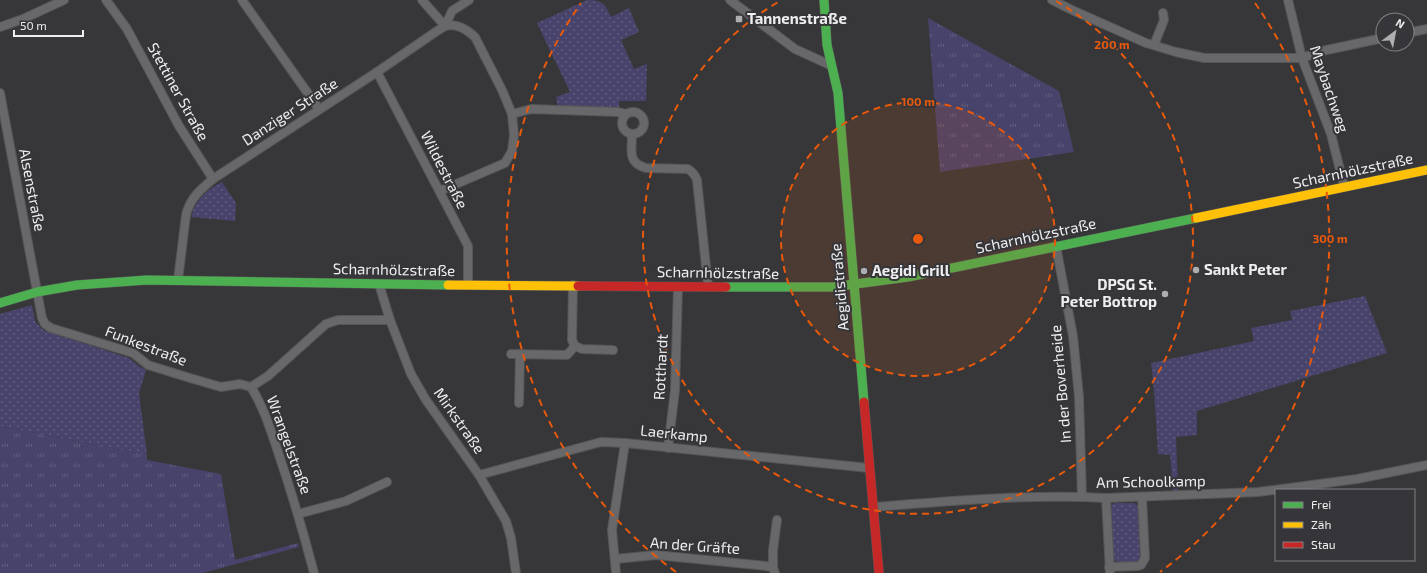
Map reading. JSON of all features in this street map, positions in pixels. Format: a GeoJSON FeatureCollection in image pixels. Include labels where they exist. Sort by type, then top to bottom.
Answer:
{"type":"FeatureCollection","features":[{"type":"Feature","properties":{"kind":"main road","name":"Aegidistraße"},"geometry":{"type":"LineString","coordinates":[[824,0],[830,65],[838,93],[879,573]]}},
{"type":"Feature","properties":{"kind":"main road","name":"Scharnhölzstraße"},"geometry":{"type":"LineString","coordinates":[[0,303],[37,292],[78,285],[147,280],[468,285],[708,286],[789,288],[833,287],[908,277],[1427,170]]}},
{"type":"Feature","properties":{"kind":"street"},"geometry":{"type":"LineString","coordinates":[[0,27],[23,19],[64,0]]}},
{"type":"Feature","properties":{"kind":"street","name":"Stettiner Straße"},"geometry":{"type":"LineString","coordinates":[[106,0],[126,28],[179,126],[213,179]]}},
{"type":"Feature","properties":{"kind":"street"},"geometry":{"type":"LineString","coordinates":[[242,0],[319,109]]}},
{"type":"Feature","properties":{"kind":"street"},"geometry":{"type":"LineString","coordinates":[[422,0],[445,26],[460,26],[475,37],[512,114],[514,143],[512,151],[505,163],[440,191]]}},
{"type":"Feature","properties":{"kind":"street","name":"Danziger Straße"},"geometry":{"type":"LineString","coordinates":[[178,280],[188,206],[197,192],[213,179],[445,26],[452,11],[469,0]]}},
{"type":"Feature","properties":{"kind":"street"},"geometry":{"type":"LineString","coordinates":[[730,0],[795,49],[830,65]]}},
{"type":"Feature","properties":{"kind":"street"},"geometry":{"type":"LineString","coordinates":[[1052,0],[1106,26],[1154,45],[1204,58],[1302,58],[1322,51],[1375,40]]}},
{"type":"Feature","properties":{"kind":"street","name":"Maybachweg"},"geometry":{"type":"LineString","coordinates":[[1288,0],[1302,58],[1331,134],[1344,186]]}},
{"type":"Feature","properties":{"kind":"street"},"geometry":{"type":"LineString","coordinates":[[1154,45],[1164,20],[1163,13]]}},
{"type":"Feature","properties":{"kind":"street"},"geometry":{"type":"LineString","coordinates":[[1415,31],[1427,29]]}},
{"type":"Feature","properties":{"kind":"street","name":"Wildestraße"},"geometry":{"type":"LineString","coordinates":[[377,72],[468,246],[468,285]]}},
{"type":"Feature","properties":{"kind":"street","name":"Alsenstraße"},"geometry":{"type":"LineString","coordinates":[[0,93],[37,292]]}},
{"type":"Feature","properties":{"kind":"street"},"geometry":{"type":"LineString","coordinates":[[512,114],[531,110],[618,112],[626,114],[634,112],[638,113],[644,119],[644,128],[641,132],[632,134],[625,130],[622,126],[622,122],[626,114]]}},
{"type":"Feature","properties":{"kind":"street"},"geometry":{"type":"LineString","coordinates":[[632,134],[632,159],[640,167],[688,169],[693,171],[697,180],[708,286]]}},
{"type":"Feature","properties":{"kind":"street","name":"In der Boverheide"},"geometry":{"type":"LineString","coordinates":[[1056,246],[1073,336],[1079,397],[1082,497]]}},
{"type":"Feature","properties":{"kind":"street","name":"Mirkstraße"},"geometry":{"type":"LineString","coordinates":[[379,284],[390,320],[411,374],[423,395],[479,474],[506,521],[511,538],[516,573]]}},
{"type":"Feature","properties":{"kind":"street"},"geometry":{"type":"LineString","coordinates":[[573,285],[572,340],[575,346],[582,349],[613,350]]}},
{"type":"Feature","properties":{"kind":"street","name":"Rotthardt"},"geometry":{"type":"LineString","coordinates":[[668,448],[675,390],[678,287]]}},
{"type":"Feature","properties":{"kind":"street","name":"Funkestraße"},"geometry":{"type":"LineString","coordinates":[[37,292],[42,318],[45,324],[51,328],[133,354],[148,365],[190,378],[221,387],[240,384],[251,387]]}},
{"type":"Feature","properties":{"kind":"street"},"geometry":{"type":"LineString","coordinates":[[251,387],[268,376],[331,321],[390,320]]}},
{"type":"Feature","properties":{"kind":"street"},"geometry":{"type":"LineString","coordinates":[[519,403],[516,354],[567,355],[575,346]]}},
{"type":"Feature","properties":{"kind":"street","name":"Wrangelstraße"},"geometry":{"type":"LineString","coordinates":[[251,387],[268,422],[298,514],[314,573]]}},
{"type":"Feature","properties":{"kind":"street","name":"Laerkamp"},"geometry":{"type":"LineString","coordinates":[[479,474],[600,442],[624,443],[870,468]]}},
{"type":"Feature","properties":{"kind":"street"},"geometry":{"type":"LineString","coordinates":[[616,573],[612,530],[624,443]]}},
{"type":"Feature","properties":{"kind":"street","name":"Am Schoolkamp"},"geometry":{"type":"LineString","coordinates":[[1281,489],[1357,479],[1427,465]]}},
{"type":"Feature","properties":{"kind":"street","name":"Wrangelstraße"},"geometry":{"type":"LineString","coordinates":[[298,514],[346,501],[387,482]]}},
{"type":"Feature","properties":{"kind":"street","name":"Am Schoolkamp"},"geometry":{"type":"LineString","coordinates":[[873,507],[994,498],[1142,497],[1258,492],[1275,490]]}},
{"type":"Feature","properties":{"kind":"street"},"geometry":{"type":"LineString","coordinates":[[1106,498],[1109,570],[1138,566],[1145,558],[1142,497]]}},
{"type":"Feature","properties":{"kind":"street","name":"An der Gräfte"},"geometry":{"type":"LineString","coordinates":[[615,559],[656,555],[766,566],[774,570],[773,550],[777,520]]}},
{"type":"Feature","properties":{"kind":"green space"},"geometry":{"type":"Polygon","coordinates":[[[587,0],[600,2],[605,5],[611,17],[629,8],[639,32],[621,40],[634,69],[647,64],[646,101],[619,101],[619,109],[558,108],[556,97],[570,92],[537,23],[587,0]]]}},
{"type":"Feature","properties":{"kind":"green space"},"geometry":{"type":"Polygon","coordinates":[[[928,18],[1059,91],[1074,152],[940,172],[928,18]]]}},
{"type":"Feature","properties":{"kind":"green space"},"geometry":{"type":"Polygon","coordinates":[[[222,182],[236,203],[235,221],[191,217],[202,196],[211,188],[222,182]]]}},
{"type":"Feature","properties":{"kind":"green space"},"geometry":{"type":"Polygon","coordinates":[[[1365,296],[1387,353],[1197,411],[1197,435],[1176,437],[1178,491],[1173,491],[1170,455],[1158,454],[1151,363],[1254,341],[1251,328],[1292,320],[1290,311],[1365,296]]]}},
{"type":"Feature","properties":{"kind":"green space"},"geometry":{"type":"Polygon","coordinates":[[[32,305],[35,321],[43,330],[129,358],[146,370],[139,393],[147,455],[0,426],[0,314],[32,305]]]}},
{"type":"Feature","properties":{"kind":"green space"},"geometry":{"type":"Polygon","coordinates":[[[0,426],[147,455],[147,460],[221,474],[235,560],[298,543],[299,547],[203,573],[0,573],[0,426]]]}},
{"type":"Feature","properties":{"kind":"green space"},"geometry":{"type":"Polygon","coordinates":[[[1115,503],[1134,503],[1138,506],[1140,557],[1138,563],[1118,563],[1113,559],[1111,507],[1115,503]]]}},
{"type":"Feature","properties":{"kind":"traffic: fast"},"geometry":{"type":"LineString","coordinates":[[824,0],[827,45],[838,93],[864,402]]}},
{"type":"Feature","properties":{"kind":"traffic: fast"},"geometry":{"type":"LineString","coordinates":[[726,287],[833,287],[908,277],[1196,218]]}},
{"type":"Feature","properties":{"kind":"traffic: fast"},"geometry":{"type":"LineString","coordinates":[[0,303],[37,292],[77,285],[147,280],[448,285]]}},
{"type":"Feature","properties":{"kind":"traffic: slow"},"geometry":{"type":"LineString","coordinates":[[1196,218],[1427,170]]}},
{"type":"Feature","properties":{"kind":"traffic: slow"},"geometry":{"type":"LineString","coordinates":[[448,285],[578,286]]}},
{"type":"Feature","properties":{"kind":"traffic: jam"},"geometry":{"type":"LineString","coordinates":[[578,286],[726,287]]}},
{"type":"Feature","properties":{"kind":"traffic: jam"},"geometry":{"type":"LineString","coordinates":[[864,402],[879,573]]}},
{"type":"Feature","properties":{"kind":"place","name":"Tannenstraße"},"geometry":{"type":"Point","coordinates":[739,19]}},
{"type":"Feature","properties":{"kind":"place","name":"Sankt Peter"},"geometry":{"type":"Point","coordinates":[1196,270]}},
{"type":"Feature","properties":{"kind":"place","name":"Aegidi Grill"},"geometry":{"type":"Point","coordinates":[864,271]}},
{"type":"Feature","properties":{"kind":"place","name":"DPSG St. Peter Bottrop"},"geometry":{"type":"Point","coordinates":[1165,294]}}]}
